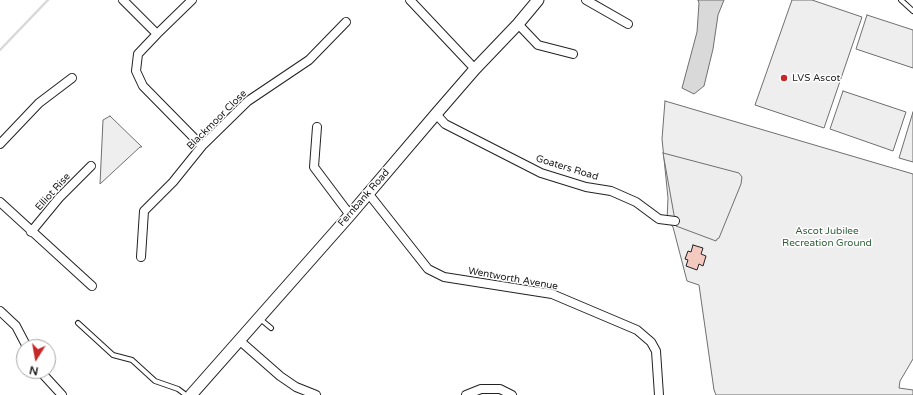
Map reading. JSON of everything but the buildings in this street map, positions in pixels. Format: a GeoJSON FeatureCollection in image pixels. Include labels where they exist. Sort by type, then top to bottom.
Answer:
{"type":"FeatureCollection","features":[{"type":"Feature","properties":{"kind":"street"},"geometry":{"type":"LineString","coordinates":[[123,0],[157,34]]}},
{"type":"Feature","properties":{"kind":"street"},"geometry":{"type":"LineString","coordinates":[[192,0],[138,54],[136,71],[143,86],[202,146]]}},
{"type":"Feature","properties":{"kind":"street"},"geometry":{"type":"LineString","coordinates":[[410,0],[476,69]]}},
{"type":"Feature","properties":{"kind":"street","name":"Fernbank Road"},"geometry":{"type":"LineString","coordinates":[[191,395],[350,215],[436,114],[538,0]]}},
{"type":"Feature","properties":{"kind":"street"},"geometry":{"type":"LineString","coordinates":[[586,0],[628,24]]}},
{"type":"Feature","properties":{"kind":"street","name":"Blackmoor Close"},"geometry":{"type":"LineString","coordinates":[[141,257],[144,211],[173,182],[202,146],[248,101],[309,60],[346,22]]}},
{"type":"Feature","properties":{"kind":"street"},"geometry":{"type":"LineString","coordinates":[[518,24],[538,45],[573,54]]}},
{"type":"Feature","properties":{"kind":"street"},"geometry":{"type":"LineString","coordinates":[[0,144],[39,103],[72,78]]}},
{"type":"Feature","properties":{"kind":"street","name":"Goaters Road"},"geometry":{"type":"LineString","coordinates":[[436,114],[445,124],[541,173],[586,187],[611,191],[636,202],[659,219],[675,221]]}},
{"type":"Feature","properties":{"kind":"street"},"geometry":{"type":"LineString","coordinates":[[317,127],[314,167],[350,215]]}},
{"type":"Feature","properties":{"kind":"street","name":"Elliot Rise"},"geometry":{"type":"LineString","coordinates":[[31,232],[60,198],[91,166]]}},
{"type":"Feature","properties":{"kind":"street","name":"Wentworth Avenue"},"geometry":{"type":"LineString","coordinates":[[368,193],[428,269],[444,277],[552,294],[636,330],[651,342],[656,351],[660,395]]}},
{"type":"Feature","properties":{"kind":"street"},"geometry":{"type":"LineString","coordinates":[[0,202],[31,232],[92,286]]}},
{"type":"Feature","properties":{"kind":"street"},"geometry":{"type":"LineString","coordinates":[[0,311],[16,326],[23,339]]}},
{"type":"Feature","properties":{"kind":"street"},"geometry":{"type":"LineString","coordinates":[[239,340],[280,376],[296,387],[316,395]]}},
{"type":"Feature","properties":{"kind":"street"},"geometry":{"type":"LineString","coordinates":[[47,379],[62,395]]}},
{"type":"Feature","properties":{"kind":"street"},"geometry":{"type":"LineString","coordinates":[[466,395],[481,389],[500,389],[512,395]]}},
{"type":"Feature","properties":{"kind":"lane"},"geometry":{"type":"LineString","coordinates":[[901,0],[913,11]]}},
{"type":"Feature","properties":{"kind":"lane"},"geometry":{"type":"LineString","coordinates":[[259,318],[271,328]]}},
{"type":"Feature","properties":{"kind":"lane"},"geometry":{"type":"LineString","coordinates":[[78,324],[113,355],[132,360],[155,381],[178,389],[186,395]]}},
{"type":"Feature","properties":{"kind":"green space"},"geometry":{"type":"Polygon","coordinates":[[[792,0],[812,0],[862,17],[824,128],[755,105],[792,0]]]}},
{"type":"Feature","properties":{"kind":"green space"},"geometry":{"type":"Polygon","coordinates":[[[867,15],[913,30],[913,68],[856,49],[867,15]]]}},
{"type":"Feature","properties":{"kind":"green space"},"geometry":{"type":"Polygon","coordinates":[[[843,91],[906,112],[893,151],[830,129],[843,91]]]}},
{"type":"Feature","properties":{"kind":"green space","name":"Ascot Jubilee Recreation Ground"},"geometry":{"type":"Polygon","coordinates":[[[665,101],[913,174],[913,359],[900,381],[899,388],[913,390],[913,395],[716,395],[714,390],[699,285],[687,281],[673,227],[667,221],[668,198],[662,139],[665,101]]]}},
{"type":"Feature","properties":{"kind":"green space"},"geometry":{"type":"Polygon","coordinates":[[[913,112],[913,162],[899,158],[913,112]]]}},
{"type":"Feature","properties":{"kind":"green space"},"geometry":{"type":"Polygon","coordinates":[[[110,116],[142,147],[140,147],[100,184],[103,120],[110,116]]]}},
{"type":"Feature","properties":{"kind":"shaded area"},"geometry":{"type":"Polygon","coordinates":[[[698,0],[724,0],[718,15],[713,49],[704,86],[694,94],[682,88],[697,32],[698,0]]]}},
{"type":"Feature","properties":{"kind":"shaded area"},"geometry":{"type":"Polygon","coordinates":[[[663,153],[739,173],[742,177],[741,184],[719,238],[716,241],[676,226],[663,153]]]}},
{"type":"Feature","properties":{"kind":"waterway"},"geometry":{"type":"LineString","coordinates":[[0,50],[48,0]]}},
{"type":"Feature","properties":{"kind":"place","name":"LVS Ascot"},"geometry":{"type":"Point","coordinates":[784,78]}}]}
